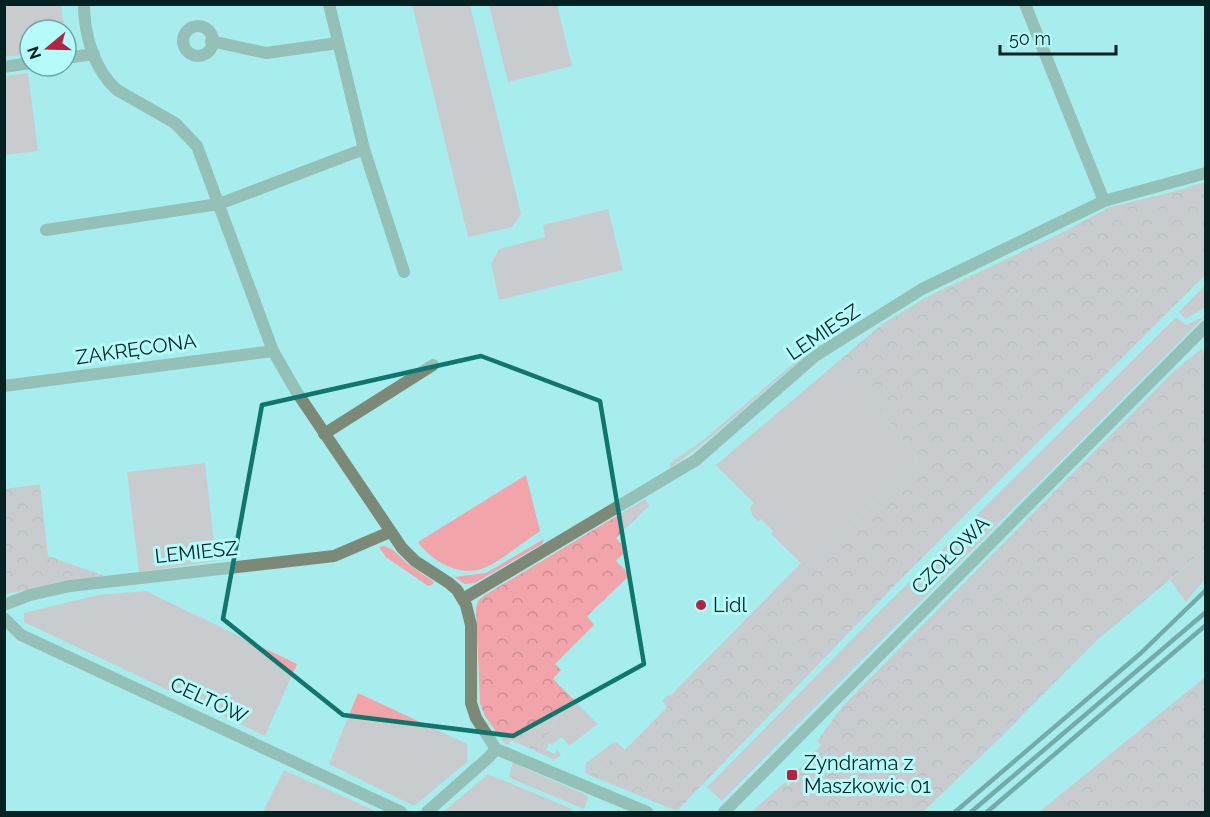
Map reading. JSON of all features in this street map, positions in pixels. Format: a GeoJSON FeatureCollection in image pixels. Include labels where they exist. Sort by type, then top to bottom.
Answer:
{"type":"FeatureCollection","features":[{"type":"Feature","properties":{"kind":"street"},"geometry":{"type":"LineString","coordinates":[[84,4],[84,23],[103,74],[117,90],[175,123],[197,146],[273,351],[324,434],[402,548],[415,561],[449,583],[463,599],[471,625],[471,703],[476,718],[496,749],[647,813]]}},
{"type":"Feature","properties":{"kind":"street"},"geometry":{"type":"LineString","coordinates":[[329,4],[364,149],[404,272]]}},
{"type":"Feature","properties":{"kind":"street"},"geometry":{"type":"LineString","coordinates":[[1025,4],[1104,201]]}},
{"type":"Feature","properties":{"kind":"street"},"geometry":{"type":"LineString","coordinates":[[211,41],[266,53],[338,43]]}},
{"type":"Feature","properties":{"kind":"street"},"geometry":{"type":"LineString","coordinates":[[78,56],[94,54]]}},
{"type":"Feature","properties":{"kind":"street"},"geometry":{"type":"LineString","coordinates":[[46,230],[219,204],[364,149]]}},
{"type":"Feature","properties":{"kind":"street","name":"LEMIESZ"},"geometry":{"type":"LineString","coordinates":[[463,599],[696,460],[815,356],[922,289],[1104,201],[1206,172]]}},
{"type":"Feature","properties":{"kind":"street","name":"CZOŁOWA"},"geometry":{"type":"LineString","coordinates":[[724,813],[1206,326]]}},
{"type":"Feature","properties":{"kind":"street","name":"ZAKRĘCONA"},"geometry":{"type":"LineString","coordinates":[[4,387],[273,351]]}},
{"type":"Feature","properties":{"kind":"street"},"geometry":{"type":"LineString","coordinates":[[324,434],[433,364]]}},
{"type":"Feature","properties":{"kind":"street","name":"LEMIESZ"},"geometry":{"type":"LineString","coordinates":[[4,605],[30,595],[70,586],[334,556],[390,532]]}},
{"type":"Feature","properties":{"kind":"street","name":"CELTÓW"},"geometry":{"type":"LineString","coordinates":[[4,618],[21,635],[401,813]]}},
{"type":"Feature","properties":{"kind":"street"},"geometry":{"type":"LineString","coordinates":[[426,813],[496,749]]}},
{"type":"Feature","properties":{"kind":"highlighted area"},"geometry":{"type":"Polygon","coordinates":[[[481,356],[600,401],[644,664],[513,736],[343,715],[223,619],[262,405],[481,356]]]}},
{"type":"Feature","properties":{"kind":"green space"},"geometry":{"type":"Polygon","coordinates":[[[4,5],[61,5],[63,18],[18,18],[18,55],[5,57],[4,5]]]}},
{"type":"Feature","properties":{"kind":"green space"},"geometry":{"type":"Polygon","coordinates":[[[412,5],[470,5],[521,214],[512,227],[468,237],[412,5]]]}},
{"type":"Feature","properties":{"kind":"green space"},"geometry":{"type":"Polygon","coordinates":[[[489,5],[557,5],[572,66],[508,82],[489,5]]]}},
{"type":"Feature","properties":{"kind":"green space"},"geometry":{"type":"Polygon","coordinates":[[[18,74],[18,78],[29,78],[38,151],[5,155],[5,76],[18,74]]]}},
{"type":"Feature","properties":{"kind":"green space"},"geometry":{"type":"Polygon","coordinates":[[[1205,182],[1205,275],[895,585],[677,811],[589,775],[625,750],[811,561],[919,461],[841,359],[881,325],[927,297],[1110,207],[1205,182]]]}},
{"type":"Feature","properties":{"kind":"green space"},"geometry":{"type":"Polygon","coordinates":[[[608,209],[623,270],[499,300],[491,264],[499,249],[545,237],[543,225],[608,209]]]}},
{"type":"Feature","properties":{"kind":"green space"},"geometry":{"type":"Polygon","coordinates":[[[1205,285],[1203,305],[1205,307],[1186,319],[1179,312],[1205,285]]]}},
{"type":"Feature","properties":{"kind":"green space"},"geometry":{"type":"Polygon","coordinates":[[[1205,316],[722,801],[707,787],[879,612],[1176,317],[1186,325],[1205,316]]]}},
{"type":"Feature","properties":{"kind":"green space"},"geometry":{"type":"Polygon","coordinates":[[[815,345],[821,345],[709,439],[670,468],[670,463],[702,441],[815,345]]]}},
{"type":"Feature","properties":{"kind":"green space"},"geometry":{"type":"Polygon","coordinates":[[[1202,348],[1206,357],[1205,550],[1095,642],[923,812],[751,812],[785,782],[788,786],[800,774],[798,770],[821,745],[817,741],[842,707],[1174,371],[1202,348]]]}},
{"type":"Feature","properties":{"kind":"green space"},"geometry":{"type":"Polygon","coordinates":[[[841,359],[919,461],[811,561],[668,707],[662,701],[671,695],[801,563],[771,534],[773,531],[761,519],[758,522],[752,515],[750,507],[754,503],[716,465],[841,359]]]}},
{"type":"Feature","properties":{"kind":"green space"},"geometry":{"type":"Polygon","coordinates":[[[205,463],[216,561],[139,572],[127,472],[205,463]]]}},
{"type":"Feature","properties":{"kind":"green space"},"geometry":{"type":"Polygon","coordinates":[[[526,475],[540,531],[497,561],[475,570],[456,569],[438,561],[418,542],[526,475]]]}},
{"type":"Feature","properties":{"kind":"green space"},"geometry":{"type":"Polygon","coordinates":[[[40,484],[48,556],[105,576],[5,594],[5,489],[40,484]]]}},
{"type":"Feature","properties":{"kind":"green space"},"geometry":{"type":"Polygon","coordinates":[[[645,499],[649,506],[616,538],[627,550],[616,561],[630,575],[587,616],[594,625],[555,664],[561,670],[553,679],[571,697],[561,710],[542,754],[511,740],[508,745],[504,743],[485,716],[480,703],[476,607],[479,600],[645,499]]]}},
{"type":"Feature","properties":{"kind":"green space"},"geometry":{"type":"Polygon","coordinates":[[[544,539],[542,544],[475,583],[465,584],[454,577],[486,573],[544,539]]]}},
{"type":"Feature","properties":{"kind":"green space"},"geometry":{"type":"Polygon","coordinates":[[[384,546],[393,550],[408,564],[434,582],[432,585],[428,586],[386,557],[379,547],[384,546]]]}},
{"type":"Feature","properties":{"kind":"green space"},"geometry":{"type":"Polygon","coordinates":[[[1205,550],[1205,579],[1186,602],[1170,580],[1205,550]]]}},
{"type":"Feature","properties":{"kind":"green space"},"geometry":{"type":"Polygon","coordinates":[[[146,591],[297,664],[265,736],[24,622],[24,613],[98,595],[146,591]]]}},
{"type":"Feature","properties":{"kind":"green space"},"geometry":{"type":"Polygon","coordinates":[[[1205,677],[1205,812],[1039,812],[1205,677]]]}},
{"type":"Feature","properties":{"kind":"green space"},"geometry":{"type":"Polygon","coordinates":[[[358,693],[467,744],[467,762],[414,806],[329,764],[358,693]]]}},
{"type":"Feature","properties":{"kind":"green space"},"geometry":{"type":"Polygon","coordinates":[[[571,697],[598,724],[569,746],[562,737],[553,743],[554,745],[549,743],[546,750],[555,754],[557,749],[561,755],[554,760],[542,754],[553,724],[571,697]]]}},
{"type":"Feature","properties":{"kind":"green space"},"geometry":{"type":"Polygon","coordinates":[[[614,742],[625,750],[589,775],[585,772],[586,763],[614,742]]]}},
{"type":"Feature","properties":{"kind":"green space"},"geometry":{"type":"Polygon","coordinates":[[[513,763],[586,795],[588,799],[584,809],[510,778],[513,763]]]}},
{"type":"Feature","properties":{"kind":"green space"},"geometry":{"type":"Polygon","coordinates":[[[284,770],[378,812],[263,812],[284,770]]]}},
{"type":"Feature","properties":{"kind":"green space"},"geometry":{"type":"Polygon","coordinates":[[[488,774],[572,809],[570,812],[443,812],[488,774]]]}},
{"type":"Feature","properties":{"kind":"railway"},"geometry":{"type":"LineString","coordinates":[[955,812],[1141,653],[1206,590]]}},
{"type":"Feature","properties":{"kind":"railway"},"geometry":{"type":"LineString","coordinates":[[971,812],[1206,612]]}},
{"type":"Feature","properties":{"kind":"railway"},"geometry":{"type":"LineString","coordinates":[[987,812],[1206,625]]}},
{"type":"Feature","properties":{"kind":"place","name":"Lidl"},"geometry":{"type":"Point","coordinates":[701,605]}},
{"type":"Feature","properties":{"kind":"place","name":"Zyndrama z Maszkowic 01"},"geometry":{"type":"Point","coordinates":[792,775]}}]}
